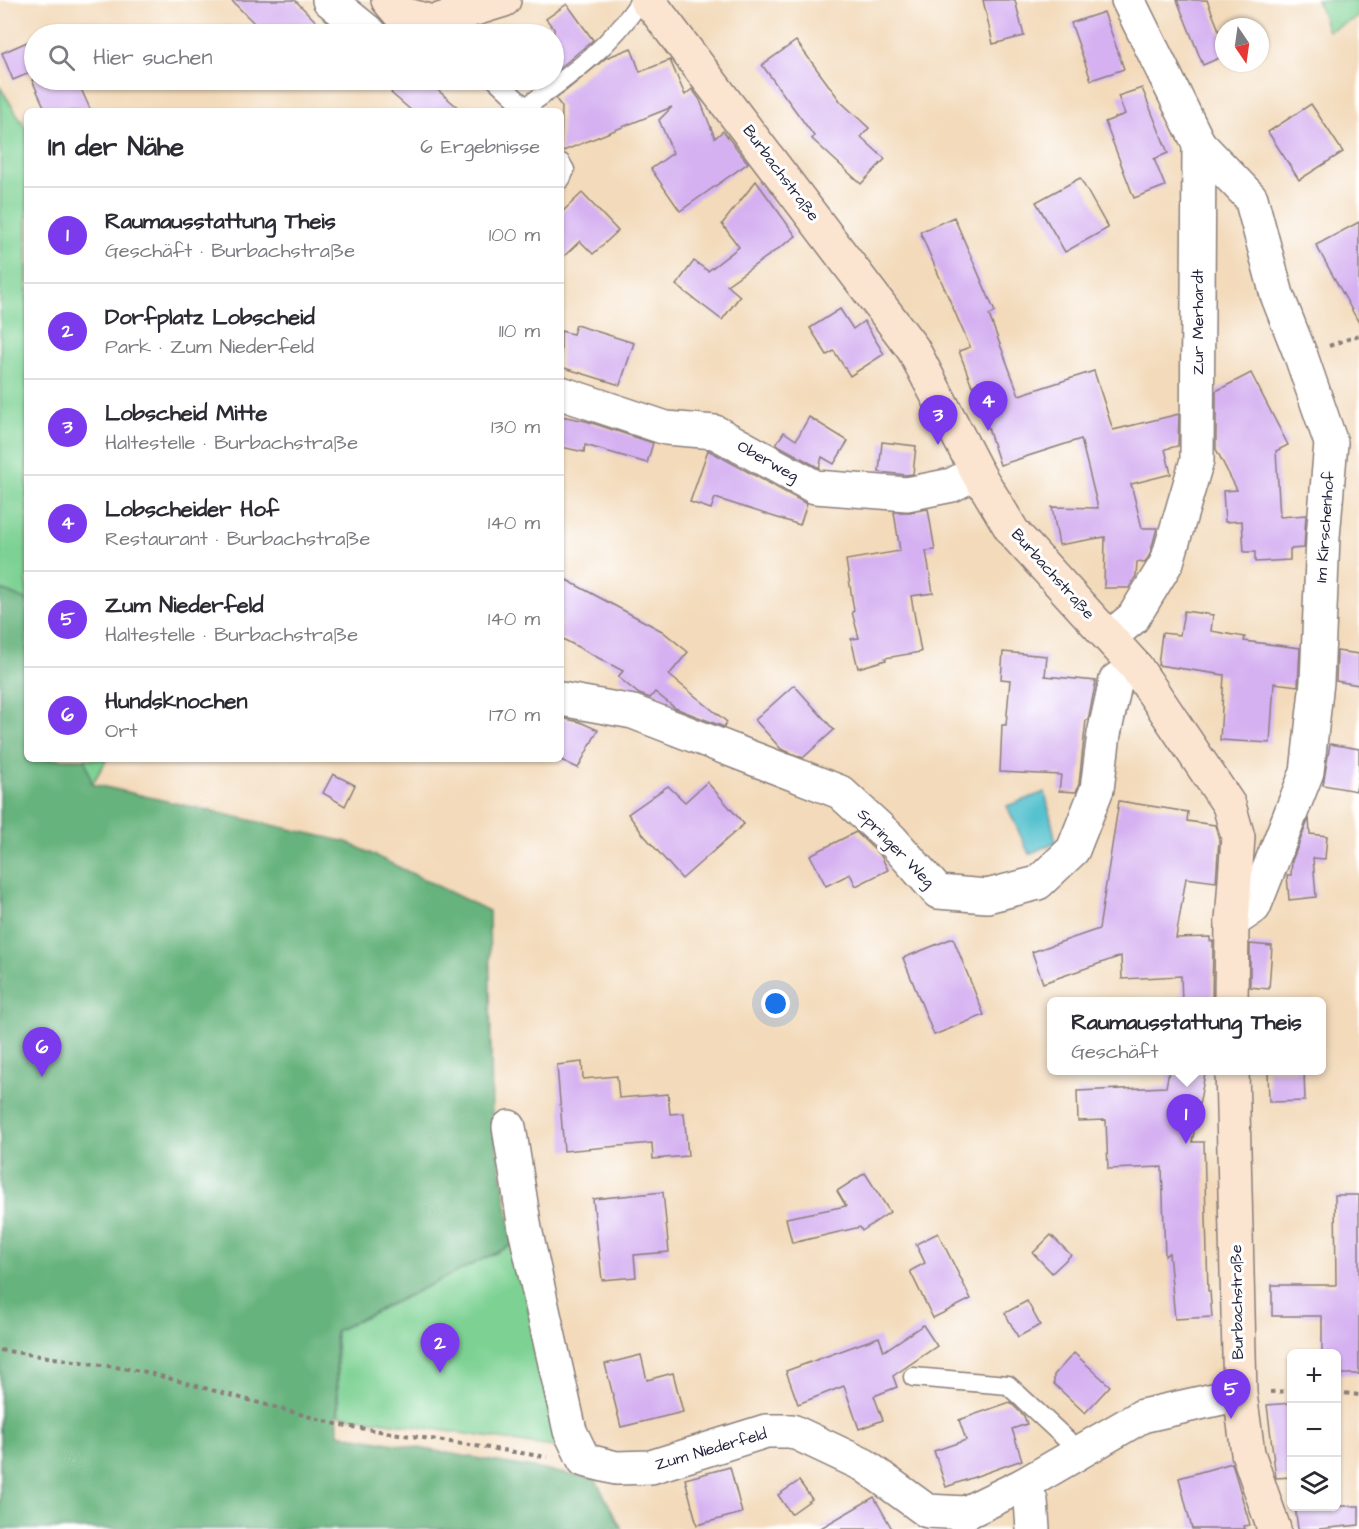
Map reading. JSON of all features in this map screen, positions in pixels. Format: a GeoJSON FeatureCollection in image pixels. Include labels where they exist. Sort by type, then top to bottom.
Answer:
{"type":"FeatureCollection","features":[{"type":"Feature","properties":{"kind":"street"},"geometry":{"type":"LineString","coordinates":[[329,0],[359,24]]}},
{"type":"Feature","properties":{"kind":"street"},"geometry":{"type":"LineString","coordinates":[[449,24],[504,0]]}},
{"type":"Feature","properties":{"kind":"street","name":"Burbachstraße"},"geometry":{"type":"LineString","coordinates":[[646,0],[913,349],[977,472],[1013,532],[1136,667],[1229,806],[1238,837],[1232,922],[1231,997]]}},
{"type":"Feature","properties":{"kind":"street","name":"Zur Merhardt"},"geometry":{"type":"LineString","coordinates":[[1110,637],[1133,618],[1167,562],[1197,460],[1200,144],[1128,0]]}},
{"type":"Feature","properties":{"kind":"street"},"geometry":{"type":"LineString","coordinates":[[380,24],[393,6],[431,24]]}},
{"type":"Feature","properties":{"kind":"street","name":"Im Kirschenhof"},"geometry":{"type":"LineString","coordinates":[[1200,144],[1251,198],[1277,295],[1331,444],[1323,537],[1317,682],[1307,772],[1254,907],[1232,922]]}},
{"type":"Feature","properties":{"kind":"street","name":"Oberweg"},"geometry":{"type":"LineString","coordinates":[[564,394],[666,428],[715,432],[815,487],[907,494],[952,485],[977,472]]}},
{"type":"Feature","properties":{"kind":"street","name":"Springer Weg"},"geometry":{"type":"LineString","coordinates":[[564,700],[633,712],[840,792],[891,839],[938,892],[987,896],[1038,883],[1073,850],[1097,789],[1104,734],[1116,680],[1136,667]]}},
{"type":"Feature","properties":{"kind":"street","name":"Burbachstraße"},"geometry":{"type":"LineString","coordinates":[[1232,1075],[1240,1394],[1248,1453],[1274,1529]]}},
{"type":"Feature","properties":{"kind":"street"},"geometry":{"type":"LineString","coordinates":[[509,1127],[525,1229],[570,1431],[584,1460]]}},
{"type":"Feature","properties":{"kind":"street","name":"Zum Niederfeld"},"geometry":{"type":"LineString","coordinates":[[584,1460],[616,1468],[651,1467],[766,1431],[792,1431],[864,1465],[927,1511],[965,1513],[1023,1485],[1142,1416],[1240,1394]]}},
{"type":"Feature","properties":{"kind":"street"},"geometry":{"type":"LineString","coordinates":[[1023,1485],[1031,1502],[1033,1529]]}},
{"type":"Feature","properties":{"kind":"lane"},"geometry":{"type":"LineString","coordinates":[[564,80],[607,44],[641,0]]}},
{"type":"Feature","properties":{"kind":"lane"},"geometry":{"type":"LineString","coordinates":[[507,90],[526,108]]}},
{"type":"Feature","properties":{"kind":"lane"},"geometry":{"type":"LineString","coordinates":[[528,108],[551,90]]}},
{"type":"Feature","properties":{"kind":"lane"},"geometry":{"type":"LineString","coordinates":[[913,1377],[1008,1386],[1080,1452]]}},
{"type":"Feature","properties":{"kind":"path"},"geometry":{"type":"LineString","coordinates":[[0,1350],[142,1371],[340,1425],[559,1459],[584,1460]]}},
{"type":"Feature","properties":{"kind":"path"},"geometry":{"type":"LineString","coordinates":[[1341,1393],[1359,1395]]}},
{"type":"Feature","properties":{"kind":"green space"},"geometry":{"type":"Polygon","coordinates":[[[1317,0],[1359,0],[1359,17],[1328,31],[1317,0]]]}},
{"type":"Feature","properties":{"kind":"green space"},"geometry":{"type":"Polygon","coordinates":[[[0,87],[24,125],[24,600],[0,589],[0,87]]]}},
{"type":"Feature","properties":{"kind":"green space"},"geometry":{"type":"Polygon","coordinates":[[[0,589],[24,600],[24,762],[86,762],[92,784],[347,842],[489,911],[492,1121],[514,1244],[335,1331],[338,1434],[595,1479],[622,1529],[0,1529],[0,589]]]}},
{"type":"Feature","properties":{"kind":"green space"},"geometry":{"type":"Polygon","coordinates":[[[86,762],[105,762],[92,784],[86,762]]]}},
{"type":"Feature","properties":{"kind":"green space"},"geometry":{"type":"Polygon","coordinates":[[[514,1244],[560,1448],[339,1415],[336,1331],[514,1244]]]}},
{"type":"Feature","properties":{"kind":"water"},"geometry":{"type":"Polygon","coordinates":[[[1045,792],[1056,842],[1029,854],[1007,806],[1045,792]]]}},
{"type":"Feature","properties":{"kind":"building"},"geometry":{"type":"Polygon","coordinates":[[[231,0],[295,0],[318,24],[255,24],[231,0]]]}},
{"type":"Feature","properties":{"kind":"building"},"geometry":{"type":"Polygon","coordinates":[[[983,0],[1015,0],[1024,36],[993,44],[983,0]]]}},
{"type":"Feature","properties":{"kind":"building"},"geometry":{"type":"Polygon","coordinates":[[[1177,0],[1207,0],[1215,20],[1215,60],[1203,65],[1177,0]]]}},
{"type":"Feature","properties":{"kind":"building"},"geometry":{"type":"Polygon","coordinates":[[[567,4],[593,40],[564,65],[564,24],[550,24],[546,19],[567,4]]]}},
{"type":"Feature","properties":{"kind":"building"},"geometry":{"type":"Polygon","coordinates":[[[1104,12],[1124,69],[1091,80],[1071,23],[1104,12]]]}},
{"type":"Feature","properties":{"kind":"building"},"geometry":{"type":"Polygon","coordinates":[[[796,41],[841,102],[869,128],[861,137],[885,159],[861,184],[812,139],[814,136],[762,65],[796,41]]]}},
{"type":"Feature","properties":{"kind":"building"},"geometry":{"type":"Polygon","coordinates":[[[24,43],[24,75],[13,80],[2,53],[24,43]]]}},
{"type":"Feature","properties":{"kind":"building"},"geometry":{"type":"Polygon","coordinates":[[[631,48],[640,72],[670,60],[685,95],[692,89],[700,100],[715,138],[723,131],[748,163],[680,211],[651,169],[673,153],[659,120],[672,107],[564,151],[564,108],[556,99],[606,58],[631,48]]]}},
{"type":"Feature","properties":{"kind":"building"},"geometry":{"type":"Polygon","coordinates":[[[1142,88],[1168,153],[1154,159],[1165,186],[1134,198],[1105,122],[1125,114],[1118,96],[1142,88]]]}},
{"type":"Feature","properties":{"kind":"building"},"geometry":{"type":"Polygon","coordinates":[[[37,90],[82,90],[90,108],[45,108],[37,90]]]}},
{"type":"Feature","properties":{"kind":"building"},"geometry":{"type":"Polygon","coordinates":[[[394,90],[438,90],[459,108],[408,108],[391,93],[394,90]]]}},
{"type":"Feature","properties":{"kind":"building"},"geometry":{"type":"Polygon","coordinates":[[[1311,104],[1343,152],[1299,180],[1268,132],[1311,104]]]}},
{"type":"Feature","properties":{"kind":"building"},"geometry":{"type":"Polygon","coordinates":[[[1080,178],[1108,228],[1065,252],[1036,202],[1080,178]]]}},
{"type":"Feature","properties":{"kind":"building"},"geometry":{"type":"Polygon","coordinates":[[[756,181],[796,236],[727,285],[740,296],[722,320],[676,285],[694,261],[708,271],[739,247],[722,224],[756,181]]]}},
{"type":"Feature","properties":{"kind":"building"},"geometry":{"type":"Polygon","coordinates":[[[582,193],[618,231],[593,254],[580,241],[564,256],[564,210],[582,193]]]}},
{"type":"Feature","properties":{"kind":"building"},"geometry":{"type":"Polygon","coordinates":[[[954,217],[995,312],[989,315],[1019,395],[1094,371],[1113,430],[1179,414],[1178,446],[1165,449],[1171,474],[1131,484],[1142,528],[1157,528],[1150,554],[1145,563],[1137,562],[1136,576],[1129,588],[1104,588],[1105,537],[1059,545],[1052,507],[1098,508],[1081,439],[1000,465],[974,385],[972,386],[959,351],[970,347],[920,232],[954,217]]]}},
{"type":"Feature","properties":{"kind":"building"},"geometry":{"type":"Polygon","coordinates":[[[1359,222],[1359,323],[1316,245],[1359,222]]]}},
{"type":"Feature","properties":{"kind":"building"},"geometry":{"type":"Polygon","coordinates":[[[840,309],[853,329],[864,321],[884,354],[850,376],[834,351],[827,355],[810,328],[840,309]]]}},
{"type":"Feature","properties":{"kind":"building"},"geometry":{"type":"Polygon","coordinates":[[[576,325],[634,343],[620,385],[564,368],[564,332],[573,334],[576,325]]]}},
{"type":"Feature","properties":{"kind":"building"},"geometry":{"type":"Polygon","coordinates":[[[1251,373],[1288,445],[1276,451],[1280,517],[1306,515],[1304,548],[1290,549],[1290,560],[1255,562],[1255,552],[1244,552],[1242,521],[1225,522],[1223,491],[1237,490],[1216,449],[1216,391],[1251,373]]]}},
{"type":"Feature","properties":{"kind":"building"},"geometry":{"type":"Polygon","coordinates":[[[564,417],[586,421],[653,443],[647,463],[585,445],[584,452],[564,448],[564,417]]]}},
{"type":"Feature","properties":{"kind":"building"},"geometry":{"type":"Polygon","coordinates":[[[809,417],[848,441],[834,464],[822,457],[819,468],[776,444],[784,432],[796,440],[809,417]]]}},
{"type":"Feature","properties":{"kind":"building"},"geometry":{"type":"Polygon","coordinates":[[[882,442],[916,446],[913,474],[879,472],[882,442]]]}},
{"type":"Feature","properties":{"kind":"building"},"geometry":{"type":"Polygon","coordinates":[[[708,450],[807,504],[800,525],[715,498],[711,509],[690,502],[708,450]]]}},
{"type":"Feature","properties":{"kind":"building"},"geometry":{"type":"Polygon","coordinates":[[[928,509],[935,550],[926,551],[933,593],[911,596],[921,652],[885,658],[886,660],[858,668],[851,639],[859,638],[852,612],[854,611],[846,560],[900,551],[894,512],[928,509]]]}},
{"type":"Feature","properties":{"kind":"building"},"geometry":{"type":"Polygon","coordinates":[[[564,579],[662,631],[688,652],[669,675],[727,722],[724,727],[675,708],[655,692],[650,698],[639,694],[618,677],[623,671],[564,640],[564,579]]]}},
{"type":"Feature","properties":{"kind":"building"},"geometry":{"type":"Polygon","coordinates":[[[1184,611],[1213,615],[1211,631],[1245,637],[1244,641],[1300,648],[1298,686],[1274,683],[1270,743],[1220,740],[1224,675],[1158,665],[1162,633],[1180,635],[1184,611]]]}},
{"type":"Feature","properties":{"kind":"building"},"geometry":{"type":"Polygon","coordinates":[[[1337,651],[1359,654],[1359,685],[1336,681],[1337,651]]]}},
{"type":"Feature","properties":{"kind":"building"},"geometry":{"type":"Polygon","coordinates":[[[1003,652],[1047,656],[1045,676],[1096,681],[1088,720],[1086,720],[1079,784],[1076,792],[1059,791],[1061,775],[1000,772],[1002,725],[1006,725],[1010,680],[1001,679],[1003,652]]]}},
{"type":"Feature","properties":{"kind":"building"},"geometry":{"type":"Polygon","coordinates":[[[794,685],[834,730],[803,758],[781,749],[755,720],[794,685]]]}},
{"type":"Feature","properties":{"kind":"building"},"geometry":{"type":"Polygon","coordinates":[[[564,719],[580,722],[598,730],[578,768],[564,761],[564,719]]]}},
{"type":"Feature","properties":{"kind":"building"},"geometry":{"type":"Polygon","coordinates":[[[1330,744],[1359,749],[1356,791],[1323,785],[1330,744]]]}},
{"type":"Feature","properties":{"kind":"building"},"geometry":{"type":"Polygon","coordinates":[[[333,774],[355,785],[345,806],[323,793],[333,774]]]}},
{"type":"Feature","properties":{"kind":"building"},"geometry":{"type":"Polygon","coordinates":[[[707,782],[744,824],[682,879],[628,814],[668,786],[685,802],[707,782]]]}},
{"type":"Feature","properties":{"kind":"building"},"geometry":{"type":"Polygon","coordinates":[[[1119,801],[1188,812],[1187,821],[1215,825],[1219,839],[1216,882],[1186,878],[1176,938],[1210,937],[1210,941],[1213,941],[1212,997],[1182,997],[1181,976],[1122,979],[1121,956],[1043,983],[1032,952],[1099,929],[1119,801]]]}},
{"type":"Feature","properties":{"kind":"building"},"geometry":{"type":"Polygon","coordinates":[[[1309,818],[1310,834],[1327,836],[1325,859],[1313,858],[1316,897],[1289,900],[1287,875],[1291,875],[1292,861],[1309,818]]]}},
{"type":"Feature","properties":{"kind":"building"},"geometry":{"type":"Polygon","coordinates":[[[856,832],[881,856],[888,870],[856,886],[850,874],[826,886],[810,855],[856,832]]]}},
{"type":"Feature","properties":{"kind":"building"},"geometry":{"type":"Polygon","coordinates":[[[953,938],[984,1015],[934,1035],[903,958],[953,938]]]}},
{"type":"Feature","properties":{"kind":"building"},"geometry":{"type":"Polygon","coordinates":[[[1250,944],[1272,946],[1269,989],[1250,987],[1250,944]]]}},
{"type":"Feature","properties":{"kind":"building"},"geometry":{"type":"Polygon","coordinates":[[[582,1062],[583,1079],[617,1076],[619,1098],[668,1094],[670,1114],[684,1113],[688,1156],[653,1159],[652,1143],[564,1151],[557,1065],[582,1062]]]}},
{"type":"Feature","properties":{"kind":"building"},"geometry":{"type":"Polygon","coordinates":[[[1168,1075],[1205,1075],[1192,1142],[1204,1142],[1208,1291],[1210,1291],[1212,1317],[1175,1319],[1169,1253],[1165,1256],[1162,1167],[1108,1169],[1106,1120],[1078,1121],[1077,1091],[1166,1087],[1168,1075]]]}},
{"type":"Feature","properties":{"kind":"building"},"geometry":{"type":"Polygon","coordinates":[[[1268,1075],[1304,1075],[1305,1101],[1269,1102],[1268,1075]]]}},
{"type":"Feature","properties":{"kind":"building"},"geometry":{"type":"Polygon","coordinates":[[[865,1173],[890,1212],[862,1231],[860,1227],[792,1243],[786,1218],[846,1206],[837,1191],[865,1173]]]}},
{"type":"Feature","properties":{"kind":"building"},"geometry":{"type":"Polygon","coordinates":[[[663,1192],[669,1252],[634,1255],[636,1277],[602,1280],[593,1199],[663,1192]]]}},
{"type":"Feature","properties":{"kind":"building"},"geometry":{"type":"Polygon","coordinates":[[[1335,1195],[1359,1195],[1359,1374],[1341,1374],[1341,1349],[1322,1349],[1322,1316],[1272,1316],[1272,1285],[1336,1285],[1335,1195]]]}},
{"type":"Feature","properties":{"kind":"building"},"geometry":{"type":"Polygon","coordinates":[[[938,1233],[971,1299],[933,1318],[910,1271],[925,1263],[916,1244],[938,1233]]]}},
{"type":"Feature","properties":{"kind":"building"},"geometry":{"type":"Polygon","coordinates":[[[1051,1235],[1071,1255],[1052,1273],[1033,1253],[1051,1235]]]}},
{"type":"Feature","properties":{"kind":"building"},"geometry":{"type":"Polygon","coordinates":[[[1027,1301],[1040,1325],[1018,1337],[1005,1313],[1027,1301]]]}},
{"type":"Feature","properties":{"kind":"building"},"geometry":{"type":"Polygon","coordinates":[[[923,1325],[937,1346],[893,1376],[897,1387],[874,1396],[883,1420],[859,1429],[844,1386],[798,1404],[786,1371],[879,1337],[884,1351],[923,1325]]]}},
{"type":"Feature","properties":{"kind":"building"},"geometry":{"type":"Polygon","coordinates":[[[1074,1353],[1110,1386],[1085,1413],[1054,1384],[1054,1375],[1074,1353]]]}},
{"type":"Feature","properties":{"kind":"building"},"geometry":{"type":"Polygon","coordinates":[[[641,1355],[647,1380],[673,1373],[683,1412],[621,1427],[605,1364],[641,1355]]]}},
{"type":"Feature","properties":{"kind":"building"},"geometry":{"type":"Polygon","coordinates":[[[1010,1402],[1024,1416],[1027,1424],[1012,1429],[1022,1460],[946,1487],[934,1451],[966,1440],[959,1420],[1010,1402]]]}},
{"type":"Feature","properties":{"kind":"building"},"geometry":{"type":"Polygon","coordinates":[[[1287,1403],[1287,1477],[1276,1478],[1267,1405],[1287,1403]]]}},
{"type":"Feature","properties":{"kind":"building"},"geometry":{"type":"Polygon","coordinates":[[[1232,1463],[1250,1525],[1244,1526],[1245,1529],[1192,1529],[1179,1478],[1232,1463]]]}},
{"type":"Feature","properties":{"kind":"building"},"geometry":{"type":"Polygon","coordinates":[[[730,1467],[742,1513],[697,1525],[685,1479],[730,1467]]]}},
{"type":"Feature","properties":{"kind":"building"},"geometry":{"type":"Polygon","coordinates":[[[799,1481],[812,1499],[791,1514],[778,1495],[799,1481]]]}},
{"type":"Feature","properties":{"kind":"building"},"geometry":{"type":"Polygon","coordinates":[[[874,1497],[892,1529],[819,1529],[874,1497]]]}},
{"type":"Feature","properties":{"kind":"building"},"geometry":{"type":"Polygon","coordinates":[[[1341,1506],[1359,1506],[1359,1525],[1298,1529],[1296,1511],[1341,1511],[1341,1506]]]}},
{"type":"Feature","properties":{"kind":"place","name":"Lobscheider Hof"},"geometry":{"type":"Point","coordinates":[988,431]}},
{"type":"Feature","properties":{"kind":"place","name":"Lobscheid Mitte"},"geometry":{"type":"Point","coordinates":[938,445]}},
{"type":"Feature","properties":{"kind":"place","name":"Hundsknochen"},"geometry":{"type":"Point","coordinates":[42,1077]}},
{"type":"Feature","properties":{"kind":"place","name":"Raumausstattung Theis"},"geometry":{"type":"Point","coordinates":[1186,1144]}},
{"type":"Feature","properties":{"kind":"place","name":"Dorfplatz Lobscheid"},"geometry":{"type":"Point","coordinates":[440,1373]}},
{"type":"Feature","properties":{"kind":"place","name":"Zum Niederfeld"},"geometry":{"type":"Point","coordinates":[1231,1419]}}]}
